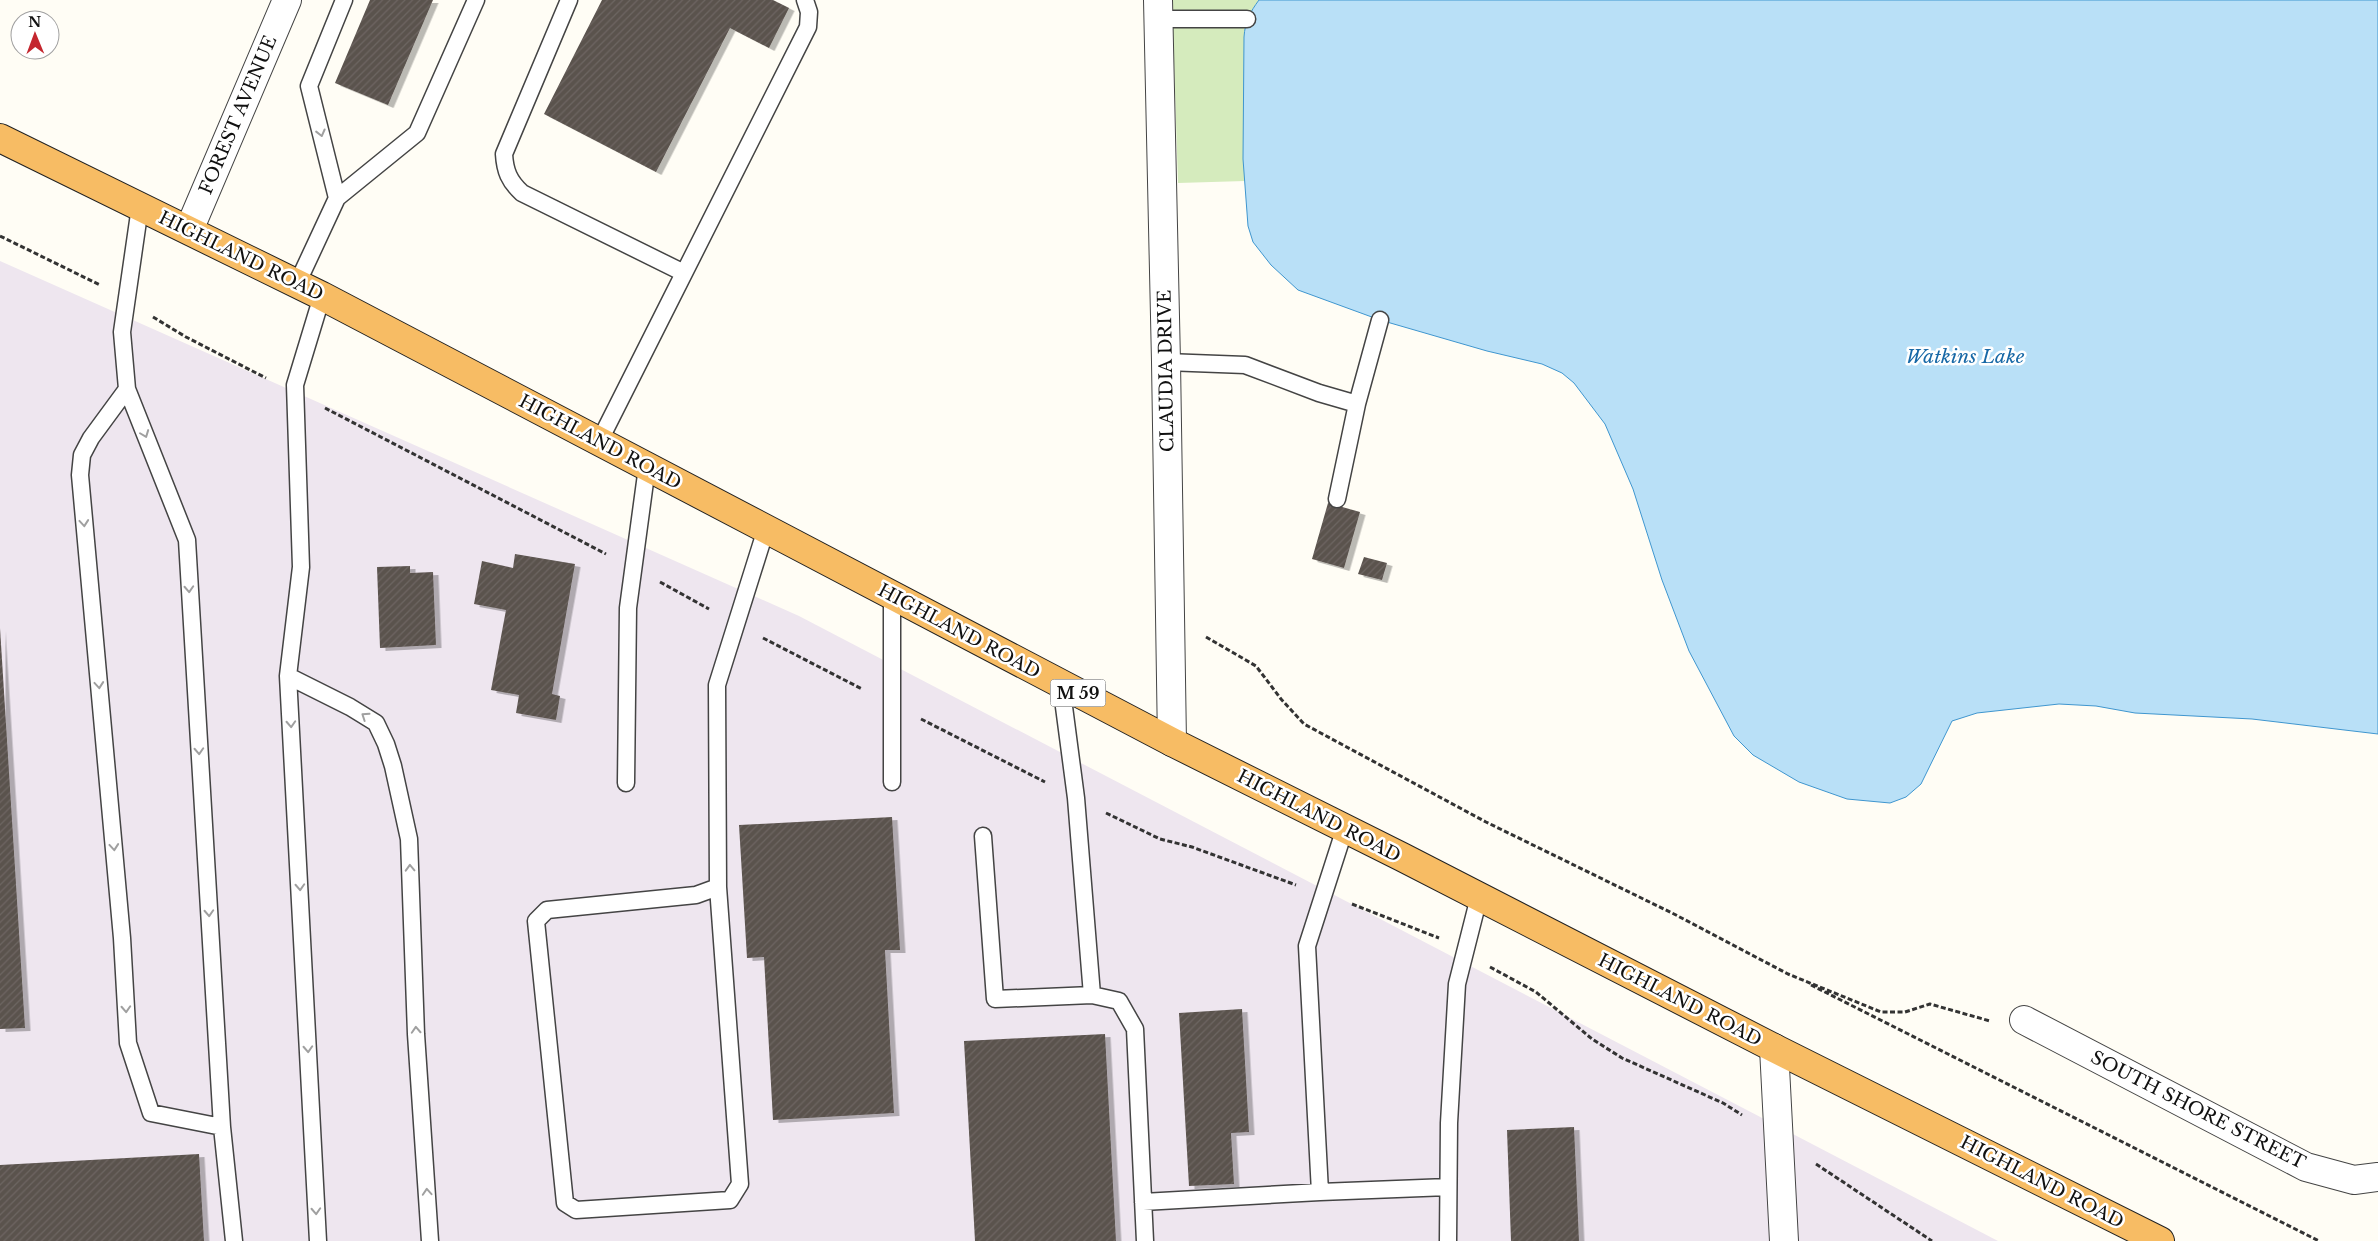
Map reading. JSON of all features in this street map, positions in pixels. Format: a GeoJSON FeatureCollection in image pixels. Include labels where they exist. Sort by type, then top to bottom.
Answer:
{"type":"FeatureCollection","features":[{"type":"Feature","properties":{"kind":"highway","name":"HIGHLAND ROAD"},"geometry":{"type":"LineString","coordinates":[[0,138],[322,296],[1172,742],[1345,828],[1774,1048],[2160,1241]]}},
{"type":"Feature","properties":{"kind":"street","name":"FOREST AVENUE"},"geometry":{"type":"LineString","coordinates":[[190,230],[287,0]]}},
{"type":"Feature","properties":{"kind":"street","name":"CLAUDIA DRIVE"},"geometry":{"type":"LineString","coordinates":[[1159,9],[1172,742]]}},
{"type":"Feature","properties":{"kind":"street","name":"SOUTH SHORE STREET"},"geometry":{"type":"LineString","coordinates":[[2024,1020],[2306,1167],[2354,1180],[2378,1177]]}},
{"type":"Feature","properties":{"kind":"street"},"geometry":{"type":"LineString","coordinates":[[1774,1048],[1784,1241]]}},
{"type":"Feature","properties":{"kind":"lane"},"geometry":{"type":"LineString","coordinates":[[336,198],[309,86],[344,0]]}},
{"type":"Feature","properties":{"kind":"lane"},"geometry":{"type":"LineString","coordinates":[[297,284],[336,198],[417,133],[476,0]]}},
{"type":"Feature","properties":{"kind":"lane"},"geometry":{"type":"LineString","coordinates":[[569,0],[504,154],[505,169],[511,183],[522,193],[684,274]]}},
{"type":"Feature","properties":{"kind":"lane"},"geometry":{"type":"LineString","coordinates":[[599,442],[808,27],[809,12],[804,0]]}},
{"type":"Feature","properties":{"kind":"lane"},"geometry":{"type":"LineString","coordinates":[[1159,9],[1247,19]]}},
{"type":"Feature","properties":{"kind":"lane"},"geometry":{"type":"LineString","coordinates":[[140,206],[122,332],[127,389],[186,540],[222,1127],[234,1241]]}},
{"type":"Feature","properties":{"kind":"lane"},"geometry":{"type":"LineString","coordinates":[[318,1241],[288,676],[301,567],[295,385],[322,296]]}},
{"type":"Feature","properties":{"kind":"lane"},"geometry":{"type":"LineString","coordinates":[[1337,499],[1357,404],[1380,320]]}},
{"type":"Feature","properties":{"kind":"lane"},"geometry":{"type":"LineString","coordinates":[[1166,362],[1245,365],[1320,393],[1357,404]]}},
{"type":"Feature","properties":{"kind":"lane"},"geometry":{"type":"LineString","coordinates":[[127,389],[91,438],[82,455],[80,475],[122,938],[128,1043],[151,1113],[222,1127]]}},
{"type":"Feature","properties":{"kind":"lane"},"geometry":{"type":"LineString","coordinates":[[626,783],[628,608],[647,467]]}},
{"type":"Feature","properties":{"kind":"lane"},"geometry":{"type":"LineString","coordinates":[[718,887],[696,895],[547,910],[536,921],[564,1203],[576,1210],[730,1200],[740,1184],[718,887],[717,685],[766,529]]}},
{"type":"Feature","properties":{"kind":"lane"},"geometry":{"type":"LineString","coordinates":[[892,596],[892,782]]}},
{"type":"Feature","properties":{"kind":"lane"},"geometry":{"type":"LineString","coordinates":[[288,676],[350,707],[376,724],[386,744],[393,766],[409,839],[416,1034],[430,1241]]}},
{"type":"Feature","properties":{"kind":"lane"},"geometry":{"type":"LineString","coordinates":[[1061,684],[1076,798],[1092,995]]}},
{"type":"Feature","properties":{"kind":"lane"},"geometry":{"type":"LineString","coordinates":[[1320,1192],[1307,946],[1345,828]]}},
{"type":"Feature","properties":{"kind":"lane"},"geometry":{"type":"LineString","coordinates":[[983,836],[995,999],[1092,995],[1119,1001],[1135,1029],[1145,1241]]}},
{"type":"Feature","properties":{"kind":"lane"},"geometry":{"type":"LineString","coordinates":[[1448,1241],[1448,1187],[1457,984],[1479,897]]}},
{"type":"Feature","properties":{"kind":"lane"},"geometry":{"type":"LineString","coordinates":[[1143,1202],[1448,1187]]}},
{"type":"Feature","properties":{"kind":"path"},"geometry":{"type":"LineString","coordinates":[[0,236],[106,288],[186,337],[633,568],[736,624],[1160,839],[1192,847],[1435,936],[1536,992],[1592,1039],[1622,1058],[1723,1103],[1932,1241]]}},
{"type":"Feature","properties":{"kind":"path"},"geometry":{"type":"LineString","coordinates":[[1170,618],[1256,666],[1281,699],[1304,724],[1330,739],[1486,822],[1799,978],[1881,1012],[1905,1012],[1930,1004],[2008,1026],[2024,1020]]}},
{"type":"Feature","properties":{"kind":"path"},"geometry":{"type":"LineString","coordinates":[[1799,978],[1825,994],[2009,1084],[2319,1241]]}},
{"type":"Feature","properties":{"kind":"shaded area"},"geometry":{"type":"Polygon","coordinates":[[[0,261],[799,616],[1998,1241],[0,1241],[0,261]]]}},
{"type":"Feature","properties":{"kind":"green space"},"geometry":{"type":"Polygon","coordinates":[[[1172,0],[1259,0],[1248,17],[1244,37],[1245,181],[1178,183],[1172,0]]]}},
{"type":"Feature","properties":{"kind":"water","name":"Watkins Lake"},"geometry":{"type":"Polygon","coordinates":[[[1259,0],[2378,0],[2378,734],[2252,719],[2135,713],[2096,706],[2059,704],[1977,713],[1952,721],[1921,784],[1906,797],[1890,803],[1847,799],[1799,782],[1753,755],[1734,736],[1689,651],[1662,580],[1633,489],[1605,424],[1574,383],[1562,373],[1542,364],[1487,351],[1380,320],[1298,290],[1271,265],[1253,242],[1248,226],[1243,159],[1244,37],[1248,17],[1259,0]]]}},
{"type":"Feature","properties":{"kind":"building"},"geometry":{"type":"Polygon","coordinates":[[[370,0],[433,0],[388,105],[335,83],[370,0]]]}},
{"type":"Feature","properties":{"kind":"building"},"geometry":{"type":"Polygon","coordinates":[[[602,0],[773,0],[789,8],[769,48],[730,28],[656,172],[544,114],[602,0]]]}},
{"type":"Feature","properties":{"kind":"building"},"geometry":{"type":"Polygon","coordinates":[[[1328,503],[1360,512],[1344,568],[1312,559],[1328,503]]]}},
{"type":"Feature","properties":{"kind":"building"},"geometry":{"type":"Polygon","coordinates":[[[515,554],[575,564],[552,694],[560,696],[556,720],[516,713],[519,695],[491,690],[506,610],[474,604],[482,561],[513,568],[515,554]]]}},
{"type":"Feature","properties":{"kind":"building"},"geometry":{"type":"Polygon","coordinates":[[[1364,557],[1387,563],[1382,580],[1358,574],[1364,557]]]}},
{"type":"Feature","properties":{"kind":"building"},"geometry":{"type":"Polygon","coordinates":[[[410,566],[410,573],[433,572],[436,645],[380,648],[377,567],[410,566]]]}},
{"type":"Feature","properties":{"kind":"building"},"geometry":{"type":"Polygon","coordinates":[[[0,628],[25,1028],[0,1029],[0,628]]]}},
{"type":"Feature","properties":{"kind":"building"},"geometry":{"type":"Polygon","coordinates":[[[892,817],[900,950],[885,950],[894,1113],[773,1120],[764,957],[747,958],[739,825],[892,817]]]}},
{"type":"Feature","properties":{"kind":"building"},"geometry":{"type":"Polygon","coordinates":[[[1242,1009],[1249,1132],[1231,1133],[1234,1184],[1189,1186],[1179,1013],[1242,1009]]]}},
{"type":"Feature","properties":{"kind":"building"},"geometry":{"type":"Polygon","coordinates":[[[1105,1034],[1116,1241],[975,1241],[964,1041],[1105,1034]]]}},
{"type":"Feature","properties":{"kind":"building"},"geometry":{"type":"Polygon","coordinates":[[[1574,1127],[1579,1241],[1511,1241],[1507,1130],[1574,1127]]]}},
{"type":"Feature","properties":{"kind":"building"},"geometry":{"type":"Polygon","coordinates":[[[199,1154],[204,1241],[0,1241],[0,1165],[199,1154]]]}}]}
